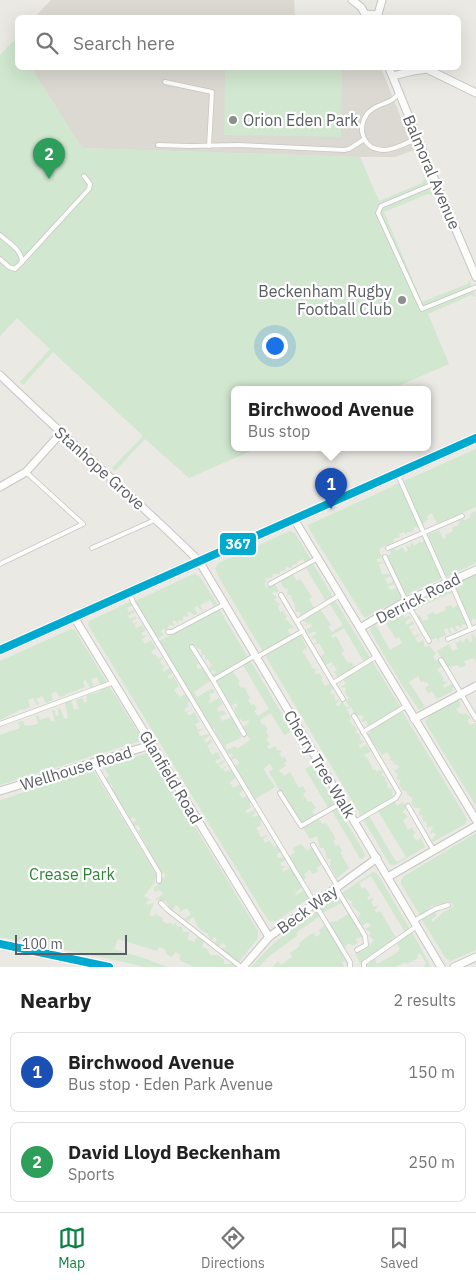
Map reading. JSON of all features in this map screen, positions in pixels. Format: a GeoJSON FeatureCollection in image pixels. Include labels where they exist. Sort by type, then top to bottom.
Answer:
{"type":"FeatureCollection","features":[{"type":"Feature","properties":{"kind":"street"},"geometry":{"type":"LineString","coordinates":[[352,0],[361,7],[364,15]]}},
{"type":"Feature","properties":{"kind":"street"},"geometry":{"type":"LineString","coordinates":[[378,15],[382,0]]}},
{"type":"Feature","properties":{"kind":"street","name":"Balmoral Avenue"},"geometry":{"type":"LineString","coordinates":[[390,70],[436,184],[472,259],[476,277]]}},
{"type":"Feature","properties":{"kind":"street"},"geometry":{"type":"LineString","coordinates":[[393,76],[413,70]]}},
{"type":"Feature","properties":{"kind":"street"},"geometry":{"type":"LineString","coordinates":[[430,70],[476,93]]}},
{"type":"Feature","properties":{"kind":"street","name":"Stanhope Grove"},"geometry":{"type":"LineString","coordinates":[[0,375],[61,434],[157,519],[199,561]]}},
{"type":"Feature","properties":{"kind":"street"},"geometry":{"type":"LineString","coordinates":[[0,487],[26,472],[61,434]]}},
{"type":"Feature","properties":{"kind":"street"},"geometry":{"type":"LineString","coordinates":[[0,650],[476,438]]}},
{"type":"Feature","properties":{"kind":"street"},"geometry":{"type":"LineString","coordinates":[[294,519],[476,820]]}},
{"type":"Feature","properties":{"kind":"street","name":"Cherry Tree Walk"},"geometry":{"type":"LineString","coordinates":[[199,561],[441,967]]}},
{"type":"Feature","properties":{"kind":"street","name":"Derrick Road"},"geometry":{"type":"LineString","coordinates":[[360,628],[406,601],[476,570]]}},
{"type":"Feature","properties":{"kind":"street","name":"Glanfield Road"},"geometry":{"type":"LineString","coordinates":[[74,617],[269,937]]}},
{"type":"Feature","properties":{"kind":"street"},"geometry":{"type":"LineString","coordinates":[[414,719],[476,686]]}},
{"type":"Feature","properties":{"kind":"street","name":"Wellhouse Road"},"geometry":{"type":"LineString","coordinates":[[0,791],[151,745]]}},
{"type":"Feature","properties":{"kind":"street"},"geometry":{"type":"LineString","coordinates":[[388,878],[476,826]]}},
{"type":"Feature","properties":{"kind":"street","name":"Beck Way"},"geometry":{"type":"LineString","coordinates":[[242,967],[269,937],[377,858]]}},
{"type":"Feature","properties":{"kind":"street"},"geometry":{"type":"LineString","coordinates":[[0,944],[109,967]]}},
{"type":"Feature","properties":{"kind":"street"},"geometry":{"type":"LineString","coordinates":[[454,967],[476,957]]}},
{"type":"Feature","properties":{"kind":"lane"},"geometry":{"type":"LineString","coordinates":[[165,82],[212,92],[209,146]]}},
{"type":"Feature","properties":{"kind":"lane"},"geometry":{"type":"LineString","coordinates":[[363,140],[362,130],[368,113],[372,109],[391,101],[399,94]]}},
{"type":"Feature","properties":{"kind":"lane"},"geometry":{"type":"LineString","coordinates":[[363,140],[376,148],[385,150],[418,138]]}},
{"type":"Feature","properties":{"kind":"lane"},"geometry":{"type":"LineString","coordinates":[[158,145],[238,145],[344,150],[356,146],[363,140]]}},
{"type":"Feature","properties":{"kind":"lane"},"geometry":{"type":"LineString","coordinates":[[0,259],[8,267],[15,269],[89,189],[90,184],[84,176]]}},
{"type":"Feature","properties":{"kind":"lane"},"geometry":{"type":"LineString","coordinates":[[436,184],[381,206],[378,213],[422,309],[476,286]]}},
{"type":"Feature","properties":{"kind":"lane"},"geometry":{"type":"LineString","coordinates":[[0,235],[19,252],[22,256],[22,262]]}},
{"type":"Feature","properties":{"kind":"lane"},"geometry":{"type":"LineString","coordinates":[[0,564],[83,524],[26,472]]}},
{"type":"Feature","properties":{"kind":"lane"},"geometry":{"type":"LineString","coordinates":[[397,473],[471,629]]}},
{"type":"Feature","properties":{"kind":"lane"},"geometry":{"type":"LineString","coordinates":[[388,548],[462,516]]}},
{"type":"Feature","properties":{"kind":"lane"},"geometry":{"type":"LineString","coordinates":[[92,548],[157,519]]}},
{"type":"Feature","properties":{"kind":"lane"},"geometry":{"type":"LineString","coordinates":[[385,557],[406,601],[429,641]]}},
{"type":"Feature","properties":{"kind":"lane"},"geometry":{"type":"LineString","coordinates":[[270,584],[318,558]]}},
{"type":"Feature","properties":{"kind":"lane"},"geometry":{"type":"LineString","coordinates":[[129,592],[133,602],[350,962],[350,967]]}},
{"type":"Feature","properties":{"kind":"lane"},"geometry":{"type":"LineString","coordinates":[[296,621],[340,595]]}},
{"type":"Feature","properties":{"kind":"lane"},"geometry":{"type":"LineString","coordinates":[[281,596],[343,699]]}},
{"type":"Feature","properties":{"kind":"lane"},"geometry":{"type":"LineString","coordinates":[[168,632],[172,632],[225,604]]}},
{"type":"Feature","properties":{"kind":"lane"},"geometry":{"type":"LineString","coordinates":[[448,639],[476,627]]}},
{"type":"Feature","properties":{"kind":"lane"},"geometry":{"type":"LineString","coordinates":[[213,680],[303,631]]}},
{"type":"Feature","properties":{"kind":"lane"},"geometry":{"type":"LineString","coordinates":[[192,647],[244,734]]}},
{"type":"Feature","properties":{"kind":"lane"},"geometry":{"type":"LineString","coordinates":[[333,682],[377,656]]}},
{"type":"Feature","properties":{"kind":"lane"},"geometry":{"type":"LineString","coordinates":[[441,660],[476,719]]}},
{"type":"Feature","properties":{"kind":"lane"},"geometry":{"type":"LineString","coordinates":[[0,724],[114,682]]}},
{"type":"Feature","properties":{"kind":"lane"},"geometry":{"type":"LineString","coordinates":[[363,732],[406,706]]}},
{"type":"Feature","properties":{"kind":"lane"},"geometry":{"type":"LineString","coordinates":[[354,716],[399,793],[396,798],[355,822]]}},
{"type":"Feature","properties":{"kind":"lane"},"geometry":{"type":"LineString","coordinates":[[93,762],[159,873],[159,881]]}},
{"type":"Feature","properties":{"kind":"lane"},"geometry":{"type":"LineString","coordinates":[[280,793],[301,826],[343,802]]}},
{"type":"Feature","properties":{"kind":"lane"},"geometry":{"type":"LineString","coordinates":[[408,806],[434,851]]}},
{"type":"Feature","properties":{"kind":"lane"},"geometry":{"type":"LineString","coordinates":[[313,845],[365,936],[366,945],[357,950]]}},
{"type":"Feature","properties":{"kind":"lane"},"geometry":{"type":"LineString","coordinates":[[161,903],[242,967]]}},
{"type":"Feature","properties":{"kind":"lane"},"geometry":{"type":"LineString","coordinates":[[364,967],[364,963],[435,909],[448,906]]}},
{"type":"Feature","properties":{"kind":"shaded area"},"geometry":{"type":"Polygon","coordinates":[[[51,0],[294,0],[295,15],[37,15],[51,0]]]}},
{"type":"Feature","properties":{"kind":"shaded area","name":"Orion Eden Park"},"geometry":{"type":"Polygon","coordinates":[[[32,70],[382,70],[414,150],[395,157],[360,157],[82,148],[32,70]]]}},
{"type":"Feature","properties":{"kind":"green space"},"geometry":{"type":"Polygon","coordinates":[[[14,40],[15,70],[32,70],[82,148],[360,157],[379,201],[422,183],[425,178],[433,195],[428,194],[384,212],[422,302],[467,284],[469,280],[476,297],[471,295],[428,314],[449,364],[398,386],[231,386],[231,451],[251,451],[189,478],[145,439],[115,471],[112,468],[143,436],[53,352],[23,385],[20,382],[50,349],[17,318],[0,336],[0,55],[14,40]]]}},
{"type":"Feature","properties":{"kind":"green space"},"geometry":{"type":"Polygon","coordinates":[[[225,70],[342,70],[341,137],[224,135],[225,70]]]}},
{"type":"Feature","properties":{"kind":"green space"},"geometry":{"type":"Polygon","coordinates":[[[476,449],[476,507],[438,523],[432,513],[427,516],[428,519],[422,525],[404,481],[476,449]]]}},
{"type":"Feature","properties":{"kind":"green space"},"geometry":{"type":"Polygon","coordinates":[[[400,483],[419,528],[414,527],[413,532],[407,532],[407,535],[404,532],[399,534],[400,537],[393,539],[394,542],[379,549],[382,558],[377,559],[377,562],[384,562],[379,565],[382,574],[389,574],[391,576],[385,579],[388,584],[394,581],[394,584],[388,587],[390,590],[397,588],[401,598],[364,617],[308,525],[400,483]]]}},
{"type":"Feature","properties":{"kind":"green space"},"geometry":{"type":"Polygon","coordinates":[[[476,511],[476,563],[446,577],[428,537],[429,534],[439,530],[443,539],[446,538],[445,535],[453,531],[452,527],[458,526],[460,519],[465,520],[471,517],[470,514],[476,511]]]}},
{"type":"Feature","properties":{"kind":"green space"},"geometry":{"type":"Polygon","coordinates":[[[290,531],[295,533],[311,560],[305,563],[303,559],[297,562],[298,564],[292,565],[292,568],[286,567],[285,571],[280,571],[280,574],[273,574],[272,578],[266,578],[266,588],[275,584],[279,591],[277,593],[274,591],[272,594],[277,597],[274,600],[280,604],[278,607],[280,612],[285,610],[283,613],[287,616],[285,619],[289,622],[291,620],[289,623],[294,627],[288,630],[291,636],[263,652],[215,568],[219,563],[290,531]]]}},
{"type":"Feature","properties":{"kind":"green space"},"geometry":{"type":"Polygon","coordinates":[[[425,538],[442,578],[406,595],[387,556],[391,554],[390,550],[395,548],[397,551],[402,547],[405,552],[408,551],[406,545],[410,547],[412,542],[414,546],[419,541],[422,543],[425,538]]]}},
{"type":"Feature","properties":{"kind":"green space"},"geometry":{"type":"Polygon","coordinates":[[[313,564],[333,597],[326,601],[306,568],[313,564]]]}},
{"type":"Feature","properties":{"kind":"green space"},"geometry":{"type":"Polygon","coordinates":[[[194,574],[200,577],[218,605],[211,609],[214,606],[210,600],[200,605],[203,610],[201,611],[197,606],[194,608],[198,614],[194,615],[189,611],[187,613],[189,617],[183,616],[183,621],[179,620],[178,623],[174,620],[172,622],[175,625],[169,625],[167,630],[163,628],[161,632],[164,635],[157,639],[135,601],[194,574]]]}},
{"type":"Feature","properties":{"kind":"green space"},"geometry":{"type":"Polygon","coordinates":[[[293,575],[297,581],[300,579],[312,597],[309,599],[314,608],[300,616],[300,612],[296,612],[291,595],[287,595],[288,589],[284,588],[280,581],[293,575]]]}},
{"type":"Feature","properties":{"kind":"green space"},"geometry":{"type":"Polygon","coordinates":[[[476,575],[476,620],[473,618],[470,624],[453,585],[476,575]]]}},
{"type":"Feature","properties":{"kind":"green space"},"geometry":{"type":"Polygon","coordinates":[[[450,586],[453,592],[417,608],[415,611],[417,616],[420,615],[423,621],[429,619],[427,615],[433,612],[435,615],[446,610],[445,607],[451,605],[453,608],[458,605],[468,625],[462,624],[461,628],[457,625],[455,628],[458,630],[456,632],[452,627],[449,629],[452,633],[450,634],[447,628],[444,629],[446,635],[439,638],[439,643],[437,638],[430,640],[410,604],[450,586]]]}},
{"type":"Feature","properties":{"kind":"green space"},"geometry":{"type":"Polygon","coordinates":[[[335,600],[370,658],[364,662],[344,628],[331,636],[333,638],[336,636],[344,651],[341,653],[348,663],[351,662],[355,667],[337,678],[336,673],[333,673],[337,670],[334,665],[328,669],[333,665],[332,662],[326,665],[320,657],[325,653],[319,643],[313,645],[317,642],[315,638],[311,637],[317,634],[315,631],[309,634],[306,630],[312,626],[310,623],[305,626],[307,623],[302,620],[320,609],[331,625],[328,627],[332,632],[343,625],[329,603],[335,600]]]}},
{"type":"Feature","properties":{"kind":"green space"},"geometry":{"type":"Polygon","coordinates":[[[130,602],[133,605],[127,608],[129,612],[135,609],[134,613],[128,616],[130,619],[135,616],[137,618],[132,621],[133,624],[139,621],[135,625],[136,628],[142,625],[146,630],[141,633],[143,636],[148,635],[142,639],[145,644],[151,640],[156,648],[151,652],[153,655],[155,654],[158,659],[163,658],[160,661],[163,666],[168,664],[162,669],[164,672],[169,668],[173,673],[167,677],[169,679],[174,676],[179,686],[174,690],[180,697],[185,694],[190,701],[188,703],[189,706],[184,709],[186,712],[192,709],[187,713],[189,716],[194,712],[200,722],[195,724],[198,730],[204,728],[198,732],[200,736],[209,734],[204,740],[206,743],[211,739],[212,742],[207,746],[209,749],[214,745],[209,750],[212,755],[217,752],[221,758],[215,761],[217,764],[224,760],[225,762],[219,766],[221,769],[229,765],[223,769],[225,772],[233,770],[237,777],[230,782],[233,788],[241,784],[244,790],[239,793],[242,798],[247,796],[251,802],[249,804],[251,807],[245,811],[247,813],[254,810],[256,813],[252,815],[253,817],[259,815],[262,820],[260,822],[261,825],[256,828],[258,831],[264,829],[258,832],[261,837],[268,835],[263,839],[265,843],[269,840],[274,847],[278,845],[281,852],[277,854],[278,858],[285,857],[286,860],[280,863],[281,866],[287,866],[282,869],[283,872],[291,867],[303,887],[295,893],[296,895],[305,890],[309,898],[277,921],[269,921],[261,909],[88,625],[89,621],[130,602]]]}},
{"type":"Feature","properties":{"kind":"green space"},"geometry":{"type":"Polygon","coordinates":[[[219,609],[248,657],[215,677],[211,675],[215,673],[214,670],[210,672],[208,669],[212,666],[208,659],[205,660],[205,655],[202,657],[201,649],[198,649],[194,644],[189,646],[200,663],[196,665],[198,669],[203,668],[210,681],[194,692],[197,697],[213,689],[215,692],[209,695],[211,699],[208,701],[210,703],[219,698],[223,704],[217,708],[219,712],[223,710],[226,714],[220,717],[222,721],[232,717],[241,738],[225,745],[227,750],[235,746],[237,749],[250,740],[243,727],[249,723],[248,720],[243,722],[241,719],[238,720],[234,708],[238,706],[237,703],[231,706],[216,682],[232,671],[240,681],[238,683],[241,688],[244,687],[250,698],[248,700],[251,705],[254,704],[257,709],[254,711],[258,716],[269,709],[243,665],[250,660],[292,731],[284,735],[271,713],[260,720],[262,725],[265,724],[268,730],[266,731],[269,737],[266,739],[270,744],[267,746],[269,749],[275,746],[278,751],[282,752],[279,753],[282,758],[285,757],[287,761],[284,763],[286,766],[279,770],[284,776],[290,772],[299,788],[303,786],[306,792],[303,794],[308,802],[311,801],[316,808],[312,811],[316,817],[303,824],[297,820],[269,772],[273,769],[270,764],[264,770],[275,787],[255,799],[235,766],[240,763],[236,758],[231,760],[232,753],[229,755],[215,732],[215,728],[212,729],[159,641],[219,609]]]}},
{"type":"Feature","properties":{"kind":"green space"},"geometry":{"type":"Polygon","coordinates":[[[400,610],[405,618],[409,616],[411,618],[405,622],[407,625],[413,621],[414,624],[409,627],[410,630],[416,628],[411,631],[414,636],[420,635],[415,638],[418,643],[423,640],[425,647],[429,645],[436,654],[433,656],[442,666],[437,670],[439,673],[444,669],[440,673],[443,681],[448,682],[443,685],[444,688],[452,684],[454,687],[453,691],[437,699],[432,691],[428,693],[425,688],[429,685],[427,682],[421,682],[418,676],[409,682],[425,707],[419,710],[370,631],[376,625],[390,650],[402,643],[399,637],[396,639],[384,620],[400,610]]]}},
{"type":"Feature","properties":{"kind":"green space"},"geometry":{"type":"Polygon","coordinates":[[[71,629],[75,630],[107,683],[100,685],[97,677],[91,679],[94,687],[90,688],[86,680],[83,681],[85,687],[60,697],[56,691],[51,694],[53,700],[46,703],[42,696],[36,699],[39,704],[37,705],[33,698],[28,700],[30,707],[0,720],[0,661],[71,629]]]}},
{"type":"Feature","properties":{"kind":"green space"},"geometry":{"type":"Polygon","coordinates":[[[473,634],[476,639],[476,661],[473,658],[464,661],[466,665],[460,668],[458,665],[449,667],[452,674],[437,651],[449,644],[452,651],[458,649],[455,642],[458,643],[460,640],[463,643],[467,637],[470,643],[473,641],[471,635],[473,634]]]}},
{"type":"Feature","properties":{"kind":"green space"},"geometry":{"type":"Polygon","coordinates":[[[301,636],[307,648],[302,651],[304,655],[309,652],[305,655],[311,665],[316,662],[311,666],[312,669],[320,668],[314,672],[316,675],[319,673],[323,678],[321,680],[325,686],[331,683],[333,688],[330,693],[332,695],[334,693],[335,700],[339,699],[336,705],[339,706],[342,701],[347,708],[349,706],[345,700],[349,698],[345,693],[346,688],[340,687],[346,684],[343,679],[372,661],[401,708],[367,727],[367,721],[362,722],[363,716],[356,717],[351,707],[347,709],[351,718],[349,721],[357,729],[355,732],[361,736],[359,739],[364,742],[359,745],[360,748],[366,745],[371,751],[364,755],[373,770],[377,772],[381,770],[383,772],[381,775],[386,778],[387,788],[393,789],[392,795],[395,796],[361,816],[265,655],[301,636]]]}},
{"type":"Feature","properties":{"kind":"green space"},"geometry":{"type":"Polygon","coordinates":[[[109,686],[141,737],[140,741],[0,785],[0,735],[20,728],[18,722],[23,721],[25,726],[38,724],[36,716],[38,715],[40,720],[49,717],[51,722],[55,721],[52,710],[55,710],[56,716],[59,715],[58,709],[60,708],[64,719],[68,718],[65,702],[71,700],[74,710],[79,709],[76,700],[83,698],[84,703],[87,702],[87,695],[100,692],[99,690],[109,686]]]}},
{"type":"Feature","properties":{"kind":"green space"},"geometry":{"type":"Polygon","coordinates":[[[458,699],[461,706],[456,709],[460,714],[466,713],[469,717],[472,717],[467,720],[470,725],[476,723],[476,806],[425,722],[428,717],[458,699]]]}},
{"type":"Feature","properties":{"kind":"green space"},"geometry":{"type":"Polygon","coordinates":[[[402,711],[467,819],[465,824],[433,842],[432,840],[436,834],[430,833],[433,827],[427,827],[427,822],[423,821],[422,815],[419,816],[420,808],[415,808],[411,803],[413,798],[405,790],[403,791],[399,784],[401,781],[396,778],[398,775],[394,771],[399,768],[397,764],[394,765],[393,761],[389,760],[391,758],[387,752],[382,755],[367,735],[371,732],[370,730],[402,711]]]}},
{"type":"Feature","properties":{"kind":"green space"},"geometry":{"type":"Polygon","coordinates":[[[147,753],[152,756],[258,931],[258,938],[238,963],[221,949],[226,947],[224,943],[218,946],[215,942],[217,940],[215,937],[211,940],[207,933],[197,926],[194,917],[186,921],[184,919],[191,914],[187,908],[179,912],[180,909],[177,905],[172,910],[166,901],[155,900],[163,894],[160,890],[155,892],[153,888],[165,877],[165,874],[161,872],[151,857],[153,856],[147,849],[138,831],[141,829],[138,825],[133,827],[131,823],[136,821],[134,817],[130,819],[123,807],[120,808],[112,793],[111,788],[113,787],[111,784],[108,786],[104,779],[109,776],[104,767],[147,753]]]}},
{"type":"Feature","properties":{"kind":"green space"},"geometry":{"type":"Polygon","coordinates":[[[312,765],[336,805],[329,809],[305,769],[312,765]]]}},
{"type":"Feature","properties":{"kind":"green space","name":"Crease Park"},"geometry":{"type":"Polygon","coordinates":[[[93,770],[156,874],[155,882],[144,896],[150,900],[146,902],[147,905],[154,903],[149,915],[153,917],[155,914],[163,918],[162,921],[168,924],[170,922],[172,925],[177,922],[176,926],[182,927],[183,932],[190,932],[187,939],[194,942],[197,937],[204,941],[202,947],[207,949],[210,955],[218,955],[224,960],[224,964],[233,964],[235,967],[194,967],[179,960],[181,955],[175,952],[172,957],[166,954],[165,949],[159,947],[157,951],[118,939],[114,949],[167,967],[144,967],[0,937],[0,800],[93,770]]]}},
{"type":"Feature","properties":{"kind":"green space"},"geometry":{"type":"Polygon","coordinates":[[[394,801],[397,806],[403,802],[406,807],[403,812],[408,817],[403,820],[408,830],[413,827],[413,831],[416,832],[413,835],[416,841],[421,838],[425,847],[395,865],[390,865],[363,819],[369,816],[398,862],[406,857],[378,811],[394,801]]]}},
{"type":"Feature","properties":{"kind":"green space"},"geometry":{"type":"Polygon","coordinates":[[[338,808],[364,852],[365,856],[361,860],[332,811],[338,808]]]}},
{"type":"Feature","properties":{"kind":"green space"},"geometry":{"type":"Polygon","coordinates":[[[319,819],[322,824],[326,823],[336,839],[333,841],[336,846],[339,845],[342,851],[340,852],[349,868],[337,878],[330,866],[331,859],[327,859],[324,848],[320,848],[317,836],[310,839],[303,828],[319,819]]]}},
{"type":"Feature","properties":{"kind":"green space"},"geometry":{"type":"Polygon","coordinates":[[[476,833],[476,950],[450,961],[445,957],[422,920],[436,912],[436,916],[431,920],[433,922],[443,912],[453,907],[452,903],[446,902],[432,906],[420,915],[401,884],[401,880],[404,876],[476,833]]]}},
{"type":"Feature","properties":{"kind":"green space"},"geometry":{"type":"Polygon","coordinates":[[[301,844],[307,851],[312,848],[322,864],[316,868],[318,871],[313,874],[310,870],[304,874],[306,878],[303,880],[289,857],[295,852],[293,848],[301,844]]]}},
{"type":"Feature","properties":{"kind":"green space"},"geometry":{"type":"Polygon","coordinates":[[[373,872],[380,878],[410,929],[405,932],[371,876],[359,883],[362,889],[365,887],[370,895],[367,897],[369,900],[372,898],[374,900],[371,902],[374,907],[378,907],[374,910],[377,913],[380,911],[396,938],[360,964],[355,953],[366,949],[374,940],[369,936],[371,932],[365,929],[371,926],[368,922],[363,925],[361,924],[358,917],[361,914],[351,905],[353,902],[344,897],[342,893],[373,872]]]}},
{"type":"Feature","properties":{"kind":"green space"},"geometry":{"type":"Polygon","coordinates":[[[339,895],[363,937],[365,943],[362,937],[355,939],[358,943],[352,946],[350,943],[344,947],[328,923],[337,921],[348,914],[341,903],[322,913],[320,909],[339,895]]]}},
{"type":"Feature","properties":{"kind":"green space"},"geometry":{"type":"Polygon","coordinates":[[[317,911],[320,916],[296,933],[298,935],[268,957],[259,967],[251,967],[274,943],[317,911]]]}},
{"type":"Feature","properties":{"kind":"green space"},"geometry":{"type":"Polygon","coordinates":[[[325,925],[349,965],[347,966],[345,961],[342,962],[344,967],[273,967],[278,961],[281,965],[292,957],[290,953],[300,946],[299,943],[313,933],[316,937],[321,933],[319,930],[325,925]]]}},
{"type":"Feature","properties":{"kind":"green space"},"geometry":{"type":"Polygon","coordinates":[[[412,932],[431,967],[423,967],[426,963],[420,953],[417,955],[418,958],[407,964],[406,962],[395,967],[366,967],[375,959],[377,964],[395,954],[400,949],[397,943],[412,932]]]}},
{"type":"Feature","properties":{"kind":"transit line","name":"367"},"geometry":{"type":"LineString","coordinates":[[0,650],[476,438]]}},
{"type":"Feature","properties":{"kind":"transit line","name":"367"},"geometry":{"type":"LineString","coordinates":[[0,944],[109,967]]}},
{"type":"Feature","properties":{"kind":"place","name":"Orion Eden Park"},"geometry":{"type":"Point","coordinates":[233,120]}},
{"type":"Feature","properties":{"kind":"place","name":"David Lloyd Beckenham"},"geometry":{"type":"Point","coordinates":[49,179]}},
{"type":"Feature","properties":{"kind":"place","name":"Beckenham Rugby Football Club"},"geometry":{"type":"Point","coordinates":[402,300]}},
{"type":"Feature","properties":{"kind":"place","name":"Birchwood Avenue"},"geometry":{"type":"Point","coordinates":[331,509]}}]}
